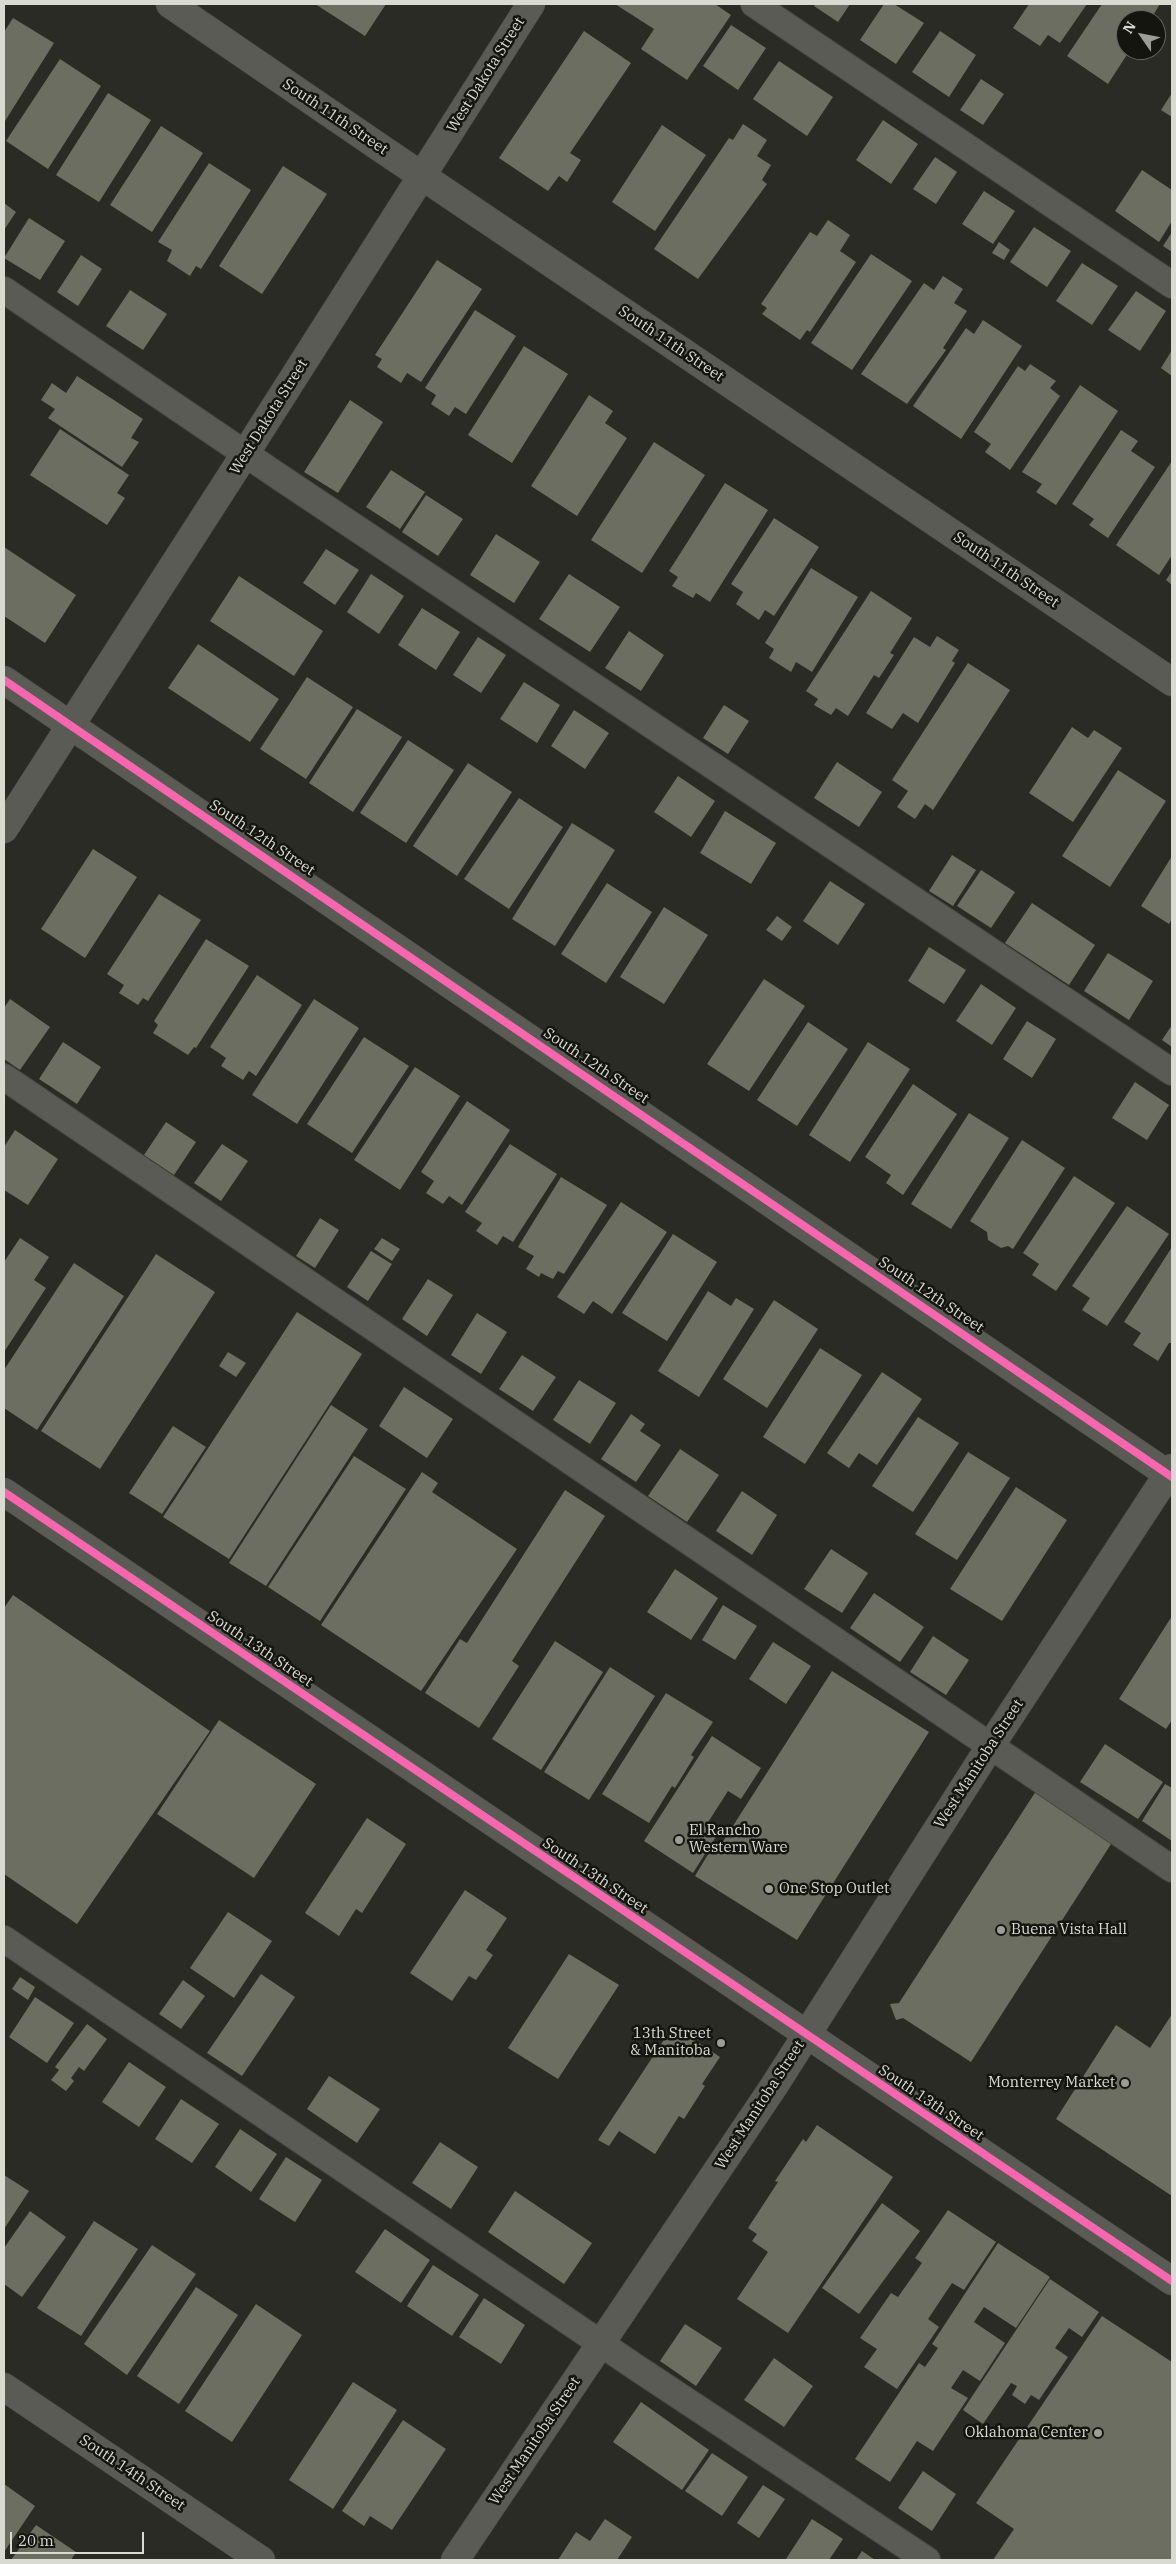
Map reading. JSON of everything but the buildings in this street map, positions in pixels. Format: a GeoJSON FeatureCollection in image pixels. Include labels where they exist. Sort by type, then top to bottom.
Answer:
{"type":"FeatureCollection","features":[{"type":"Feature","properties":{"kind":"street","name":"South 11th Street"},"geometry":{"type":"LineString","coordinates":[[170,4],[1172,682]]}},
{"type":"Feature","properties":{"kind":"street","name":"West Dakota Street"},"geometry":{"type":"LineString","coordinates":[[4,828],[245,454],[531,4]]}},
{"type":"Feature","properties":{"kind":"street","name":"South 12th Street"},"geometry":{"type":"LineString","coordinates":[[4,680],[1171,1473]]}},
{"type":"Feature","properties":{"kind":"street","name":"West Manitoba Street"},"geometry":{"type":"LineString","coordinates":[[455,2560],[602,2343],[805,2035],[991,1745],[1171,1473]]}},
{"type":"Feature","properties":{"kind":"street","name":"South 13th Street"},"geometry":{"type":"LineString","coordinates":[[4,1492],[805,2035],[1172,2281]]}},
{"type":"Feature","properties":{"kind":"street","name":"South 14th Street"},"geometry":{"type":"LineString","coordinates":[[4,2387],[261,2560]]}},
{"type":"Feature","properties":{"kind":"lane"},"geometry":{"type":"LineString","coordinates":[[754,4],[1172,285]]}},
{"type":"Feature","properties":{"kind":"lane"},"geometry":{"type":"LineString","coordinates":[[4,290],[245,454],[1172,1072]]}},
{"type":"Feature","properties":{"kind":"lane"},"geometry":{"type":"LineString","coordinates":[[4,1077],[1172,1869]]}},
{"type":"Feature","properties":{"kind":"lane"},"geometry":{"type":"LineString","coordinates":[[4,1939],[927,2560]]}},
{"type":"Feature","properties":{"kind":"cycle path"},"geometry":{"type":"LineString","coordinates":[[4,680],[1172,1477]]}},
{"type":"Feature","properties":{"kind":"cycle path"},"geometry":{"type":"LineString","coordinates":[[4,1492],[1172,2281]]}},
{"type":"Feature","properties":{"kind":"place","name":"El Rancho Western Ware"},"geometry":{"type":"Point","coordinates":[679,1840]}},
{"type":"Feature","properties":{"kind":"place","name":"One Stop Outlet"},"geometry":{"type":"Point","coordinates":[769,1889]}},
{"type":"Feature","properties":{"kind":"place","name":"Buena Vista Hall"},"geometry":{"type":"Point","coordinates":[1001,1930]}},
{"type":"Feature","properties":{"kind":"place","name":"13th Street & Manitoba"},"geometry":{"type":"Point","coordinates":[721,2043]}},
{"type":"Feature","properties":{"kind":"place","name":"Monterrey Market"},"geometry":{"type":"Point","coordinates":[1125,2083]}},
{"type":"Feature","properties":{"kind":"place","name":"Oklahoma Center"},"geometry":{"type":"Point","coordinates":[1098,2433]}}]}
